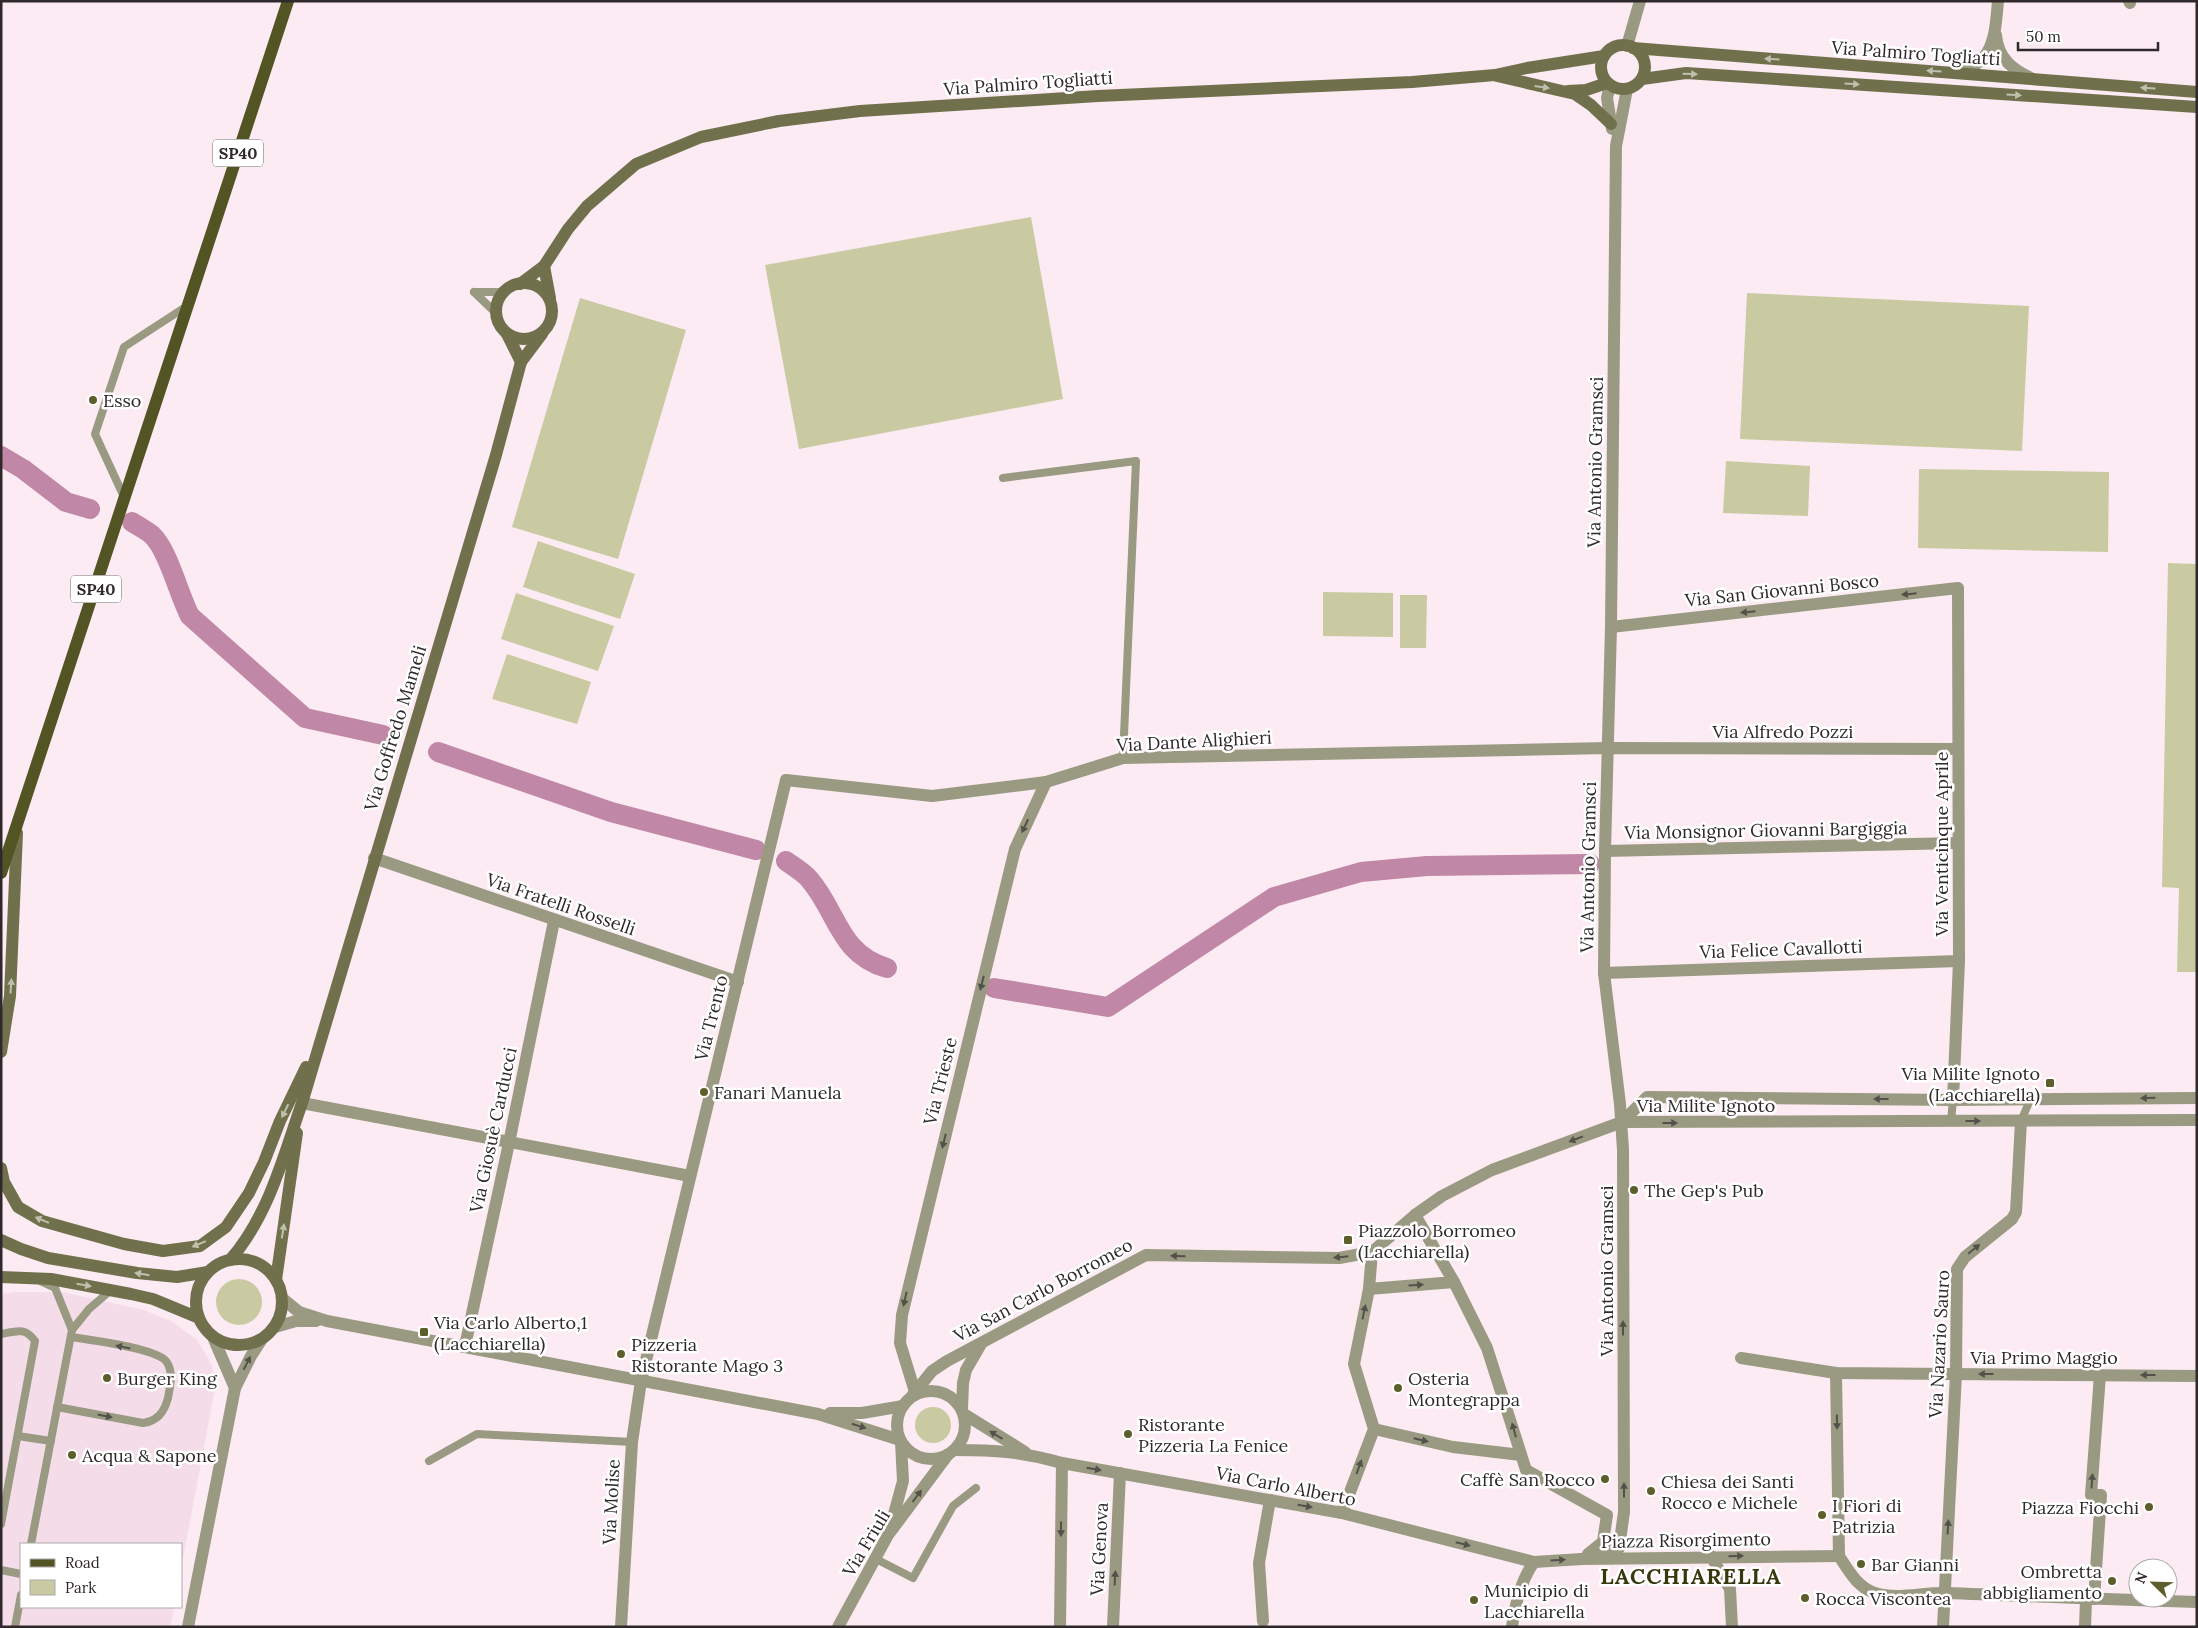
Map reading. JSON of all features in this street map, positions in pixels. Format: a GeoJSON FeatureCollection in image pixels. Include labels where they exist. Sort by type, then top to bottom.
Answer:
{"type":"FeatureCollection","features":[{"type":"Feature","properties":{"kind":"main road","name":"SP40"},"geometry":{"type":"LineString","coordinates":[[1,873],[288,1]]}},
{"type":"Feature","properties":{"kind":"street"},"geometry":{"type":"LineString","coordinates":[[1630,47],[1640,1]]}},
{"type":"Feature","properties":{"kind":"street"},"geometry":{"type":"LineString","coordinates":[[1998,1],[1997,44],[2006,61],[2013,68],[2033,79]]}},
{"type":"Feature","properties":{"kind":"street"},"geometry":{"type":"LineString","coordinates":[[1959,73],[1968,70],[1983,59],[1993,43],[1996,33]]}},
{"type":"Feature","properties":{"kind":"street"},"geometry":{"type":"LineString","coordinates":[[1614,47],[1630,47],[1638,51],[1645,67],[1642,79],[1638,84],[1621,90],[1608,84],[1601,70],[1604,56],[1614,47]]}},
{"type":"Feature","properties":{"kind":"street","name":"Via Palmiro Togliatti"},"geometry":{"type":"LineString","coordinates":[[1630,47],[2197,92]]}},
{"type":"Feature","properties":{"kind":"street","name":"Via Palmiro Togliatti"},"geometry":{"type":"LineString","coordinates":[[544,266],[568,229],[587,206],[636,164],[701,137],[779,121],[860,112],[1019,101],[1412,82],[1495,75],[1604,56]]}},
{"type":"Feature","properties":{"kind":"street","name":"Via Palmiro Togliatti"},"geometry":{"type":"LineString","coordinates":[[1642,79],[1686,73],[2197,107]]}},
{"type":"Feature","properties":{"kind":"street","name":"Via Palmiro Togliatti"},"geometry":{"type":"LineString","coordinates":[[1495,75],[1532,86],[1575,94],[1591,105],[1611,124]]}},
{"type":"Feature","properties":{"kind":"street","name":"Via Palmiro Togliatti"},"geometry":{"type":"LineString","coordinates":[[1563,91],[1586,90],[1608,84]]}},
{"type":"Feature","properties":{"kind":"street","name":"Via Antonio Gramsci"},"geometry":{"type":"LineString","coordinates":[[1608,84],[1607,98],[1616,146]]}},
{"type":"Feature","properties":{"kind":"street","name":"Via Antonio Gramsci"},"geometry":{"type":"LineString","coordinates":[[1582,1559],[1620,1548],[1624,1512],[1622,1122],[1604,973],[1604,851],[1611,627],[1616,146],[1627,89]]}},
{"type":"Feature","properties":{"kind":"street"},"geometry":{"type":"LineString","coordinates":[[520,284],[544,266]]}},
{"type":"Feature","properties":{"kind":"street","name":"Via Goffredo Mameli"},"geometry":{"type":"LineString","coordinates":[[230,1260],[254,1228],[266,1206],[302,1103],[496,455],[521,362],[552,319],[553,310],[544,266]]}},
{"type":"Feature","properties":{"kind":"street"},"geometry":{"type":"LineString","coordinates":[[521,362],[498,321],[496,314],[500,299],[511,286],[520,284],[538,287],[550,300]]}},
{"type":"Feature","properties":{"kind":"street"},"geometry":{"type":"LineString","coordinates":[[507,334],[524,340],[542,334]]}},
{"type":"Feature","properties":{"kind":"street","name":"Via San Giovanni Bosco"},"geometry":{"type":"LineString","coordinates":[[1611,627],[1958,588]]}},
{"type":"Feature","properties":{"kind":"street","name":"Via Venticinque Aprile"},"geometry":{"type":"LineString","coordinates":[[1952,1100],[1959,961],[1958,588]]}},
{"type":"Feature","properties":{"kind":"street","name":"Via Dante Alighieri"},"geometry":{"type":"LineString","coordinates":[[786,780],[932,796],[1046,782],[1123,758],[1608,748]]}},
{"type":"Feature","properties":{"kind":"street","name":"Via Alfredo Pozzi"},"geometry":{"type":"LineString","coordinates":[[1608,748],[1958,749]]}},
{"type":"Feature","properties":{"kind":"street","name":"Via Trento"},"geometry":{"type":"LineString","coordinates":[[641,1381],[786,780]]}},
{"type":"Feature","properties":{"kind":"street","name":"Via Trieste"},"geometry":{"type":"LineString","coordinates":[[910,1398],[900,1343],[902,1315],[1015,849],[1046,782]]}},
{"type":"Feature","properties":{"kind":"street"},"geometry":{"type":"LineString","coordinates":[[1,1052],[11,988],[17,826]]}},
{"type":"Feature","properties":{"kind":"street","name":"Via Monsignor Giovanni Bargiggia"},"geometry":{"type":"LineString","coordinates":[[1604,851],[1958,844]]}},
{"type":"Feature","properties":{"kind":"street","name":"Via Fratelli Rosselli"},"geometry":{"type":"LineString","coordinates":[[374,858],[554,921],[738,982]]}},
{"type":"Feature","properties":{"kind":"street","name":"Via Giosuè Carducci"},"geometry":{"type":"LineString","coordinates":[[465,1346],[554,921]]}},
{"type":"Feature","properties":{"kind":"street","name":"Via Felice Cavallotti"},"geometry":{"type":"LineString","coordinates":[[1604,973],[1959,961]]}},
{"type":"Feature","properties":{"kind":"street"},"geometry":{"type":"LineString","coordinates":[[1,1168],[4,1182],[18,1207],[42,1221],[124,1244],[163,1252],[200,1246],[226,1227],[249,1193],[264,1162],[280,1121],[321,1036]]}},
{"type":"Feature","properties":{"kind":"street","name":"Via Milite Ignoto"},"geometry":{"type":"LineString","coordinates":[[1622,1122],[1648,1097],[1952,1100],[2197,1098]]}},
{"type":"Feature","properties":{"kind":"street"},"geometry":{"type":"LineString","coordinates":[[302,1103],[690,1176]]}},
{"type":"Feature","properties":{"kind":"street","name":"Via Goffredo Mameli"},"geometry":{"type":"LineString","coordinates":[[276,1280],[302,1103]]}},
{"type":"Feature","properties":{"kind":"street","name":"Via Milite Ignoto"},"geometry":{"type":"LineString","coordinates":[[1622,1122],[2197,1120]]}},
{"type":"Feature","properties":{"kind":"street","name":"Via Nazario Sauro"},"geometry":{"type":"LineString","coordinates":[[1943,1627],[1956,1374],[1957,1269],[1964,1257],[2012,1219],[2016,1212],[2021,1121]]}},
{"type":"Feature","properties":{"kind":"street"},"geometry":{"type":"LineString","coordinates":[[1342,1513],[1374,1428],[1354,1364],[1369,1289],[1372,1252],[1415,1215],[1442,1196],[1492,1170],[1622,1122]]}},
{"type":"Feature","properties":{"kind":"street"},"geometry":{"type":"LineString","coordinates":[[1415,1215],[1454,1282],[1487,1348],[1526,1470],[1607,1515],[1603,1542],[1582,1559]]}},
{"type":"Feature","properties":{"kind":"street"},"geometry":{"type":"LineString","coordinates":[[1,1240],[48,1258],[130,1272],[176,1277],[208,1272]]}},
{"type":"Feature","properties":{"kind":"street","name":"Via San Carlo Borromeo"},"geometry":{"type":"LineString","coordinates":[[910,1398],[932,1370],[1146,1254],[1339,1258],[1372,1252]]}},
{"type":"Feature","properties":{"kind":"street"},"geometry":{"type":"LineString","coordinates":[[188,1627],[235,1388],[262,1339],[275,1327],[281,1314],[283,1299],[276,1280],[268,1269],[257,1262],[244,1259],[230,1260],[218,1264],[203,1279],[197,1294],[196,1310],[204,1328],[213,1337],[224,1343],[237,1346],[250,1344],[262,1339]]}},
{"type":"Feature","properties":{"kind":"street"},"geometry":{"type":"LineString","coordinates":[[1,1277],[31,1277],[111,1290],[153,1299],[199,1318]]}},
{"type":"Feature","properties":{"kind":"street"},"geometry":{"type":"LineString","coordinates":[[1369,1289],[1454,1282]]}},
{"type":"Feature","properties":{"kind":"street","name":"Via Carlo Alberto"},"geometry":{"type":"LineString","coordinates":[[283,1299],[299,1312],[327,1321],[818,1414],[901,1441],[916,1456],[924,1459],[934,1460],[951,1453],[991,1450],[1029,1454],[1062,1463],[1342,1513],[1534,1562]]}},
{"type":"Feature","properties":{"kind":"street","name":"Via Carlo Alberto"},"geometry":{"type":"LineString","coordinates":[[275,1327],[296,1322],[327,1321]]}},
{"type":"Feature","properties":{"kind":"street"},"geometry":{"type":"LineString","coordinates":[[213,1337],[235,1388]]}},
{"type":"Feature","properties":{"kind":"street"},"geometry":{"type":"LineString","coordinates":[[951,1453],[962,1441],[966,1428],[963,1412],[963,1382],[966,1370],[981,1344]]}},
{"type":"Feature","properties":{"kind":"street","name":"Via Primo Maggio"},"geometry":{"type":"LineString","coordinates":[[1741,1358],[1836,1373],[2197,1376]]}},
{"type":"Feature","properties":{"kind":"street"},"geometry":{"type":"LineString","coordinates":[[1836,1373],[1839,1556],[1854,1579],[1866,1589],[1890,1595],[1944,1593],[2197,1602]]}},
{"type":"Feature","properties":{"kind":"street"},"geometry":{"type":"LineString","coordinates":[[2086,1627],[2102,1495],[2091,1495],[2100,1375]]}},
{"type":"Feature","properties":{"kind":"street","name":"Via Molise"},"geometry":{"type":"LineString","coordinates":[[621,1627],[632,1442],[641,1381]]}},
{"type":"Feature","properties":{"kind":"street","name":"Via Carlo Alberto"},"geometry":{"type":"LineString","coordinates":[[818,1414],[862,1413],[910,1398],[920,1392],[943,1392],[952,1398],[963,1412],[1029,1454]]}},
{"type":"Feature","properties":{"kind":"street"},"geometry":{"type":"LineString","coordinates":[[888,1535],[903,1481],[901,1441],[897,1422],[910,1398]]}},
{"type":"Feature","properties":{"kind":"street"},"geometry":{"type":"LineString","coordinates":[[1374,1428],[1453,1447],[1521,1454]]}},
{"type":"Feature","properties":{"kind":"street","name":"Via Friuli"},"geometry":{"type":"LineString","coordinates":[[838,1627],[888,1535],[951,1453]]}},
{"type":"Feature","properties":{"kind":"street"},"geometry":{"type":"LineString","coordinates":[[1060,1627],[1062,1463]]}},
{"type":"Feature","properties":{"kind":"street","name":"Via Genova"},"geometry":{"type":"LineString","coordinates":[[1113,1627],[1120,1473]]}},
{"type":"Feature","properties":{"kind":"street"},"geometry":{"type":"LineString","coordinates":[[1263,1621],[1258,1563],[1270,1500]]}},
{"type":"Feature","properties":{"kind":"street"},"geometry":{"type":"LineString","coordinates":[[1711,1556],[1730,1589],[1732,1627]]}},
{"type":"Feature","properties":{"kind":"street","name":"Piazza Risorgimento"},"geometry":{"type":"LineString","coordinates":[[1534,1562],[1711,1556],[1839,1556]]}},
{"type":"Feature","properties":{"kind":"street"},"geometry":{"type":"LineString","coordinates":[[1512,1627],[1514,1611],[1527,1572],[1534,1562]]}},
{"type":"Feature","properties":{"kind":"lane"},"geometry":{"type":"LineString","coordinates":[[496,314],[474,292],[504,292]]}},
{"type":"Feature","properties":{"kind":"lane"},"geometry":{"type":"LineString","coordinates":[[125,500],[95,434],[124,347],[189,305]]}},
{"type":"Feature","properties":{"kind":"lane"},"geometry":{"type":"LineString","coordinates":[[1003,478],[1136,461],[1123,758]]}},
{"type":"Feature","properties":{"kind":"lane"},"geometry":{"type":"LineString","coordinates":[[1951,1121],[1952,1100]]}},
{"type":"Feature","properties":{"kind":"lane"},"geometry":{"type":"LineString","coordinates":[[2021,1121],[2030,1100]]}},
{"type":"Feature","properties":{"kind":"lane"},"geometry":{"type":"LineString","coordinates":[[31,1277],[55,1288],[71,1333]]}},
{"type":"Feature","properties":{"kind":"lane"},"geometry":{"type":"LineString","coordinates":[[31,1543],[71,1333],[89,1309],[111,1290]]}},
{"type":"Feature","properties":{"kind":"lane"},"geometry":{"type":"LineString","coordinates":[[1,1334],[22,1330],[29,1333],[35,1341],[1,1524]]}},
{"type":"Feature","properties":{"kind":"lane"},"geometry":{"type":"LineString","coordinates":[[57,1407],[143,1423],[152,1422],[161,1415],[170,1388],[171,1373],[167,1362],[156,1353],[71,1333]]}},
{"type":"Feature","properties":{"kind":"lane"},"geometry":{"type":"LineString","coordinates":[[429,1461],[477,1434],[632,1442]]}},
{"type":"Feature","properties":{"kind":"lane"},"geometry":{"type":"LineString","coordinates":[[18,1436],[51,1441]]}},
{"type":"Feature","properties":{"kind":"lane"},"geometry":{"type":"LineString","coordinates":[[876,1559],[913,1578],[953,1506],[976,1488]]}},
{"type":"Feature","properties":{"kind":"lane"},"geometry":{"type":"LineString","coordinates":[[1,1570],[20,1574]]}},
{"type":"Feature","properties":{"kind":"lane"},"geometry":{"type":"LineString","coordinates":[[15,1627],[20,1600]]}},
{"type":"Feature","properties":{"kind":"shaded area"},"geometry":{"type":"Polygon","coordinates":[[[14,1292],[62,1292],[144,1310],[173,1322],[197,1340],[212,1365],[215,1389],[182,1564],[182,1543],[20,1543],[20,1608],[174,1608],[170,1627],[1,1627],[1,1294],[14,1292]]]}},
{"type":"Feature","properties":{"kind":"green space"},"geometry":{"type":"Polygon","coordinates":[[[1031,217],[1063,399],[799,449],[765,265],[1031,217]]]}},
{"type":"Feature","properties":{"kind":"green space"},"geometry":{"type":"Polygon","coordinates":[[[1747,293],[2029,306],[2022,451],[1740,439],[1747,293]]]}},
{"type":"Feature","properties":{"kind":"green space"},"geometry":{"type":"Polygon","coordinates":[[[580,298],[686,330],[618,559],[512,527],[580,298]]]}},
{"type":"Feature","properties":{"kind":"green space"},"geometry":{"type":"Polygon","coordinates":[[[1726,461],[1810,466],[1808,516],[1723,513],[1726,461]]]}},
{"type":"Feature","properties":{"kind":"green space"},"geometry":{"type":"Polygon","coordinates":[[[1919,469],[2109,472],[2108,552],[1918,548],[1919,469]]]}},
{"type":"Feature","properties":{"kind":"green space"},"geometry":{"type":"Polygon","coordinates":[[[538,541],[635,574],[620,619],[523,587],[538,541]]]}},
{"type":"Feature","properties":{"kind":"green space"},"geometry":{"type":"Polygon","coordinates":[[[2168,563],[2197,564],[2197,972],[2177,972],[2179,888],[2162,887],[2168,563]]]}},
{"type":"Feature","properties":{"kind":"green space"},"geometry":{"type":"Polygon","coordinates":[[[1323,592],[1393,593],[1393,637],[1323,636],[1323,592]]]}},
{"type":"Feature","properties":{"kind":"green space"},"geometry":{"type":"Polygon","coordinates":[[[516,593],[614,626],[598,671],[501,639],[516,593]]]}},
{"type":"Feature","properties":{"kind":"green space"},"geometry":{"type":"Polygon","coordinates":[[[1400,595],[1427,595],[1426,648],[1400,648],[1400,595]]]}},
{"type":"Feature","properties":{"kind":"green space"},"geometry":{"type":"Polygon","coordinates":[[[507,654],[591,682],[577,724],[492,699],[507,654]]]}},
{"type":"Feature","properties":{"kind":"green space"},"geometry":{"type":"Polygon","coordinates":[[[244,1279],[248,1280],[258,1289],[261,1293],[261,1311],[252,1321],[244,1325],[234,1325],[226,1321],[217,1311],[216,1297],[220,1289],[230,1280],[244,1279]]]}},
{"type":"Feature","properties":{"kind":"green space"},"geometry":{"type":"Polygon","coordinates":[[[933,1407],[940,1408],[946,1412],[950,1418],[950,1432],[946,1438],[940,1442],[933,1443],[926,1442],[920,1438],[916,1432],[915,1425],[916,1418],[920,1412],[926,1408],[933,1407]]]}},
{"type":"Feature","properties":{"kind":"waterway"},"geometry":{"type":"LineString","coordinates":[[1,456],[23,469],[66,502],[90,509]]}},
{"type":"Feature","properties":{"kind":"waterway"},"geometry":{"type":"LineString","coordinates":[[132,522],[150,533],[158,542],[190,616],[305,718],[383,735]]}},
{"type":"Feature","properties":{"kind":"waterway"},"geometry":{"type":"LineString","coordinates":[[438,752],[611,812],[756,850]]}},
{"type":"Feature","properties":{"kind":"waterway"},"geometry":{"type":"LineString","coordinates":[[786,861],[810,880],[849,943],[871,962],[887,968]]}},
{"type":"Feature","properties":{"kind":"waterway"},"geometry":{"type":"LineString","coordinates":[[994,988],[1108,1007],[1274,897],[1361,872],[1427,866],[1590,864]]}},
{"type":"Feature","properties":{"kind":"place","name":"Esso"},"geometry":{"type":"Point","coordinates":[93,400]}},
{"type":"Feature","properties":{"kind":"place","name":"Via Milite Ignoto (Lacchiarella)"},"geometry":{"type":"Point","coordinates":[2050,1083]}},
{"type":"Feature","properties":{"kind":"place","name":"Fanari Manuela"},"geometry":{"type":"Point","coordinates":[704,1092]}},
{"type":"Feature","properties":{"kind":"place","name":"The Gep's Pub"},"geometry":{"type":"Point","coordinates":[1634,1190]}},
{"type":"Feature","properties":{"kind":"place","name":"Piazzolo Borromeo (Lacchiarella)"},"geometry":{"type":"Point","coordinates":[1348,1240]}},
{"type":"Feature","properties":{"kind":"place","name":"Via Carlo Alberto,1 (Lacchiarella)"},"geometry":{"type":"Point","coordinates":[424,1332]}},
{"type":"Feature","properties":{"kind":"place","name":"Pizzeria Ristorante Mago 3"},"geometry":{"type":"Point","coordinates":[621,1354]}},
{"type":"Feature","properties":{"kind":"place","name":"Burger King"},"geometry":{"type":"Point","coordinates":[107,1378]}},
{"type":"Feature","properties":{"kind":"place","name":"Osteria Montegrappa"},"geometry":{"type":"Point","coordinates":[1398,1388]}},
{"type":"Feature","properties":{"kind":"place","name":"Ristorante Pizzeria La Fenice"},"geometry":{"type":"Point","coordinates":[1128,1434]}},
{"type":"Feature","properties":{"kind":"place","name":"Acqua & Sapone"},"geometry":{"type":"Point","coordinates":[72,1455]}},
{"type":"Feature","properties":{"kind":"place","name":"Caffè San Rocco"},"geometry":{"type":"Point","coordinates":[1605,1479]}},
{"type":"Feature","properties":{"kind":"place","name":"Chiesa dei Santi Rocco e Michele"},"geometry":{"type":"Point","coordinates":[1651,1491]}},
{"type":"Feature","properties":{"kind":"place","name":"Piazza Fiocchi"},"geometry":{"type":"Point","coordinates":[2149,1507]}},
{"type":"Feature","properties":{"kind":"place","name":"I Fiori di Patrizia"},"geometry":{"type":"Point","coordinates":[1822,1515]}},
{"type":"Feature","properties":{"kind":"place","name":"Bar Gianni"},"geometry":{"type":"Point","coordinates":[1861,1564]}},
{"type":"Feature","properties":{"kind":"place","name":"Ombretta abbigliamento"},"geometry":{"type":"Point","coordinates":[2112,1581]}},
{"type":"Feature","properties":{"kind":"place","name":"Rocca Viscontea"},"geometry":{"type":"Point","coordinates":[1805,1598]}},
{"type":"Feature","properties":{"kind":"place","name":"Municipio di Lacchiarella"},"geometry":{"type":"Point","coordinates":[1474,1600]}},
{"type":"Feature","properties":{"kind":"district","name":"LACCHIARELLA"},"geometry":{"type":"Point","coordinates":[1691,1576]}}]}
